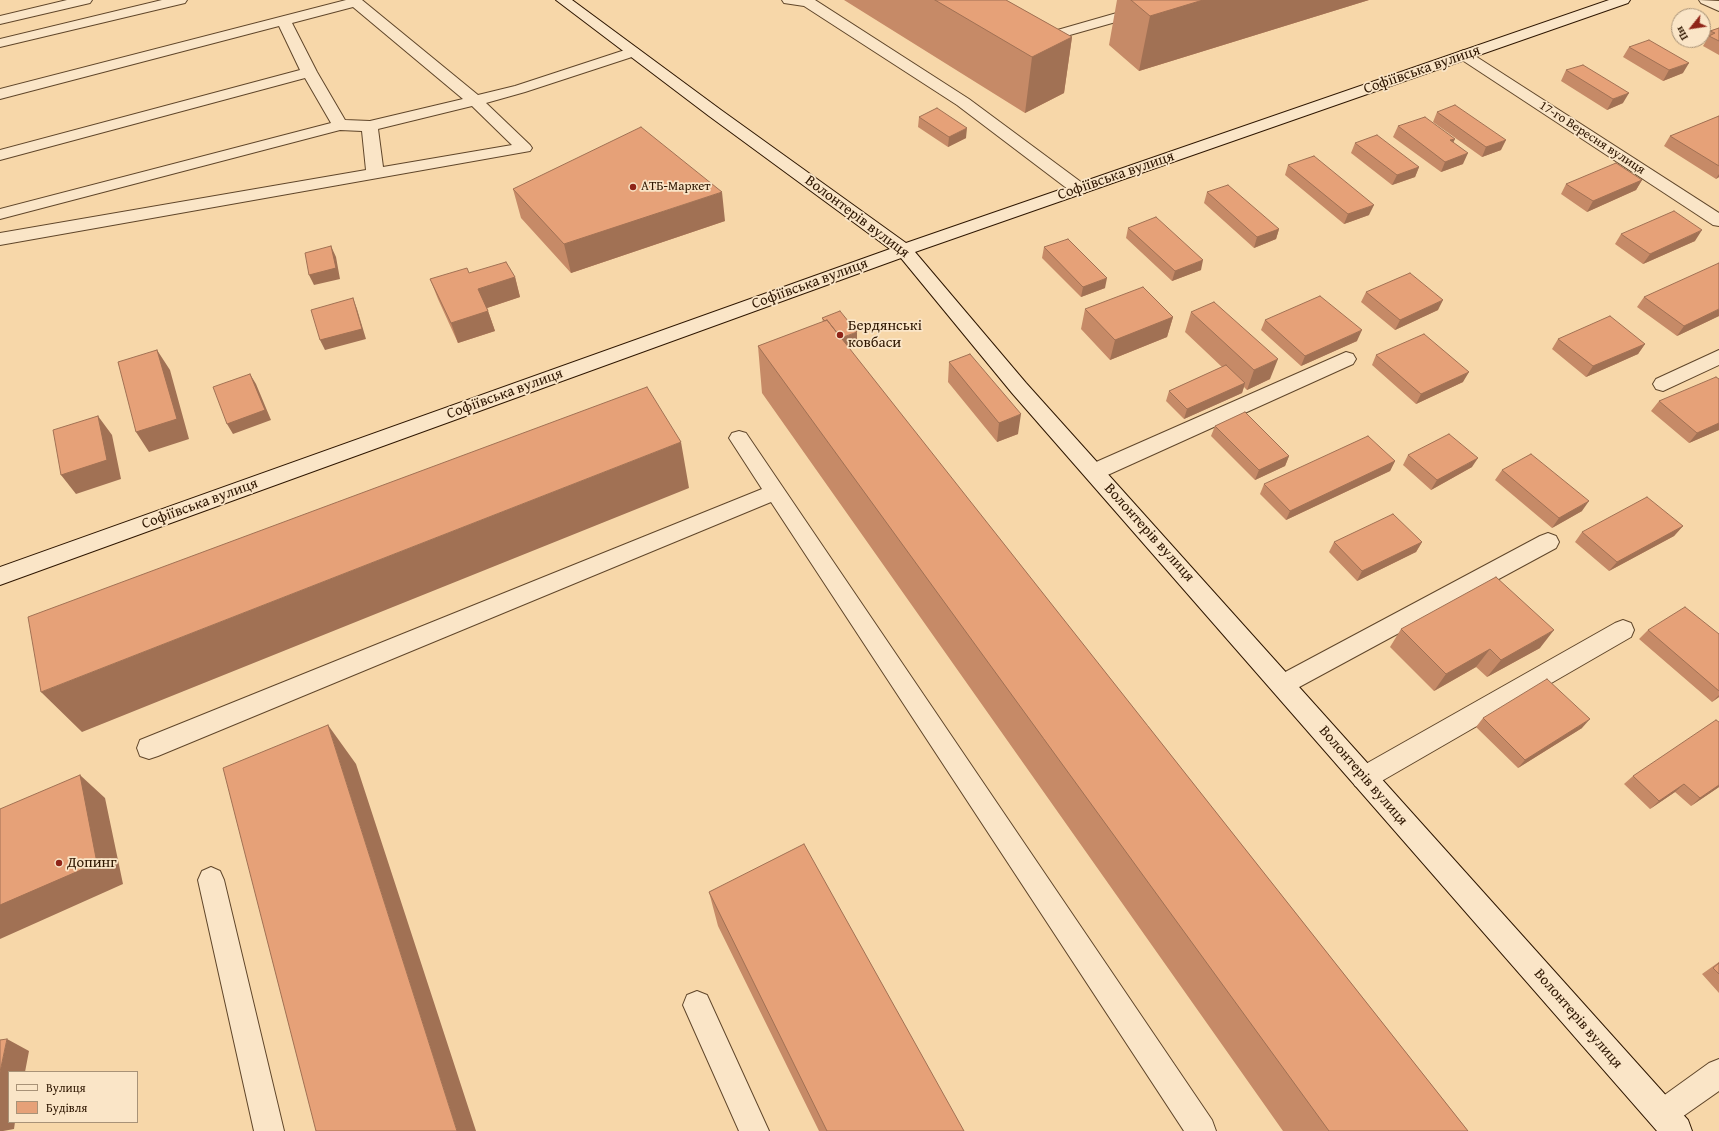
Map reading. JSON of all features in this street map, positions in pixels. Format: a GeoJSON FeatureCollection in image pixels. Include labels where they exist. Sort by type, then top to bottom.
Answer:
{"type":"FeatureCollection","features":[{"type":"Feature","properties":{"kind":"street"},"geometry":{"type":"LineString","coordinates":[[0,20],[85,0]]}},
{"type":"Feature","properties":{"kind":"street"},"geometry":{"type":"LineString","coordinates":[[0,43],[180,0]]}},
{"type":"Feature","properties":{"kind":"street","name":"Волонтерів вулиця"},"geometry":{"type":"LineString","coordinates":[[563,0],[904,250],[1019,388],[1669,1123]]}},
{"type":"Feature","properties":{"kind":"street"},"geometry":{"type":"LineString","coordinates":[[789,0],[808,2],[963,102],[1079,189]]}},
{"type":"Feature","properties":{"kind":"street"},"geometry":{"type":"LineString","coordinates":[[1024,33],[1038,40],[1178,0]]}},
{"type":"Feature","properties":{"kind":"street","name":"Софіївська вулиця"},"geometry":{"type":"LineString","coordinates":[[0,576],[904,250],[1623,0]]}},
{"type":"Feature","properties":{"kind":"street"},"geometry":{"type":"LineString","coordinates":[[1706,0],[1719,7]]}},
{"type":"Feature","properties":{"kind":"street"},"geometry":{"type":"LineString","coordinates":[[0,94],[354,1],[475,101],[524,148],[0,239]]}},
{"type":"Feature","properties":{"kind":"street"},"geometry":{"type":"LineString","coordinates":[[283,20],[309,72],[340,125]]}},
{"type":"Feature","properties":{"kind":"street"},"geometry":{"type":"LineString","coordinates":[[0,214],[340,125],[370,126],[475,101],[520,89],[633,52]]}},
{"type":"Feature","properties":{"kind":"street","name":"17-го Вересня вулиця"},"geometry":{"type":"LineString","coordinates":[[1464,55],[1719,221]]}},
{"type":"Feature","properties":{"kind":"street"},"geometry":{"type":"LineString","coordinates":[[0,155],[309,72]]}},
{"type":"Feature","properties":{"kind":"street"},"geometry":{"type":"LineString","coordinates":[[370,126],[375,174]]}},
{"type":"Feature","properties":{"kind":"street"},"geometry":{"type":"LineString","coordinates":[[1663,384],[1719,357]]}},
{"type":"Feature","properties":{"kind":"street"},"geometry":{"type":"LineString","coordinates":[[1094,472],[1346,359]]}},
{"type":"Feature","properties":{"kind":"street"},"geometry":{"type":"LineString","coordinates":[[739,438],[1201,1131]]}},
{"type":"Feature","properties":{"kind":"street"},"geometry":{"type":"LineString","coordinates":[[149,748],[775,492]]}},
{"type":"Feature","properties":{"kind":"street"},"geometry":{"type":"LineString","coordinates":[[1282,685],[1548,542]]}},
{"type":"Feature","properties":{"kind":"street"},"geometry":{"type":"LineString","coordinates":[[1364,778],[1623,630]]}},
{"type":"Feature","properties":{"kind":"street"},"geometry":{"type":"LineString","coordinates":[[211,880],[269,1131]]}},
{"type":"Feature","properties":{"kind":"street"},"geometry":{"type":"LineString","coordinates":[[697,1005],[754,1131]]}},
{"type":"Feature","properties":{"kind":"street"},"geometry":{"type":"LineString","coordinates":[[1669,1123],[1719,1073]]}},
{"type":"Feature","properties":{"kind":"building"},"geometry":{"type":"Polygon","coordinates":[[[935,0],[1006,0],[1072,37],[1032,57],[935,0]]]}},
{"type":"Feature","properties":{"kind":"building"},"geometry":{"type":"Polygon","coordinates":[[[1131,0],[1203,0],[1150,16],[1131,0]]]}},
{"type":"Feature","properties":{"kind":"building"},"geometry":{"type":"Polygon","coordinates":[[[1719,28],[1719,41],[1711,37],[1711,35],[1715,33],[1711,31],[1719,28]]]}},
{"type":"Feature","properties":{"kind":"building"},"geometry":{"type":"Polygon","coordinates":[[[1649,40],[1689,63],[1669,70],[1629,47],[1649,40]]]}},
{"type":"Feature","properties":{"kind":"building"},"geometry":{"type":"Polygon","coordinates":[[[1583,65],[1629,93],[1613,99],[1566,70],[1583,65]]]}},
{"type":"Feature","properties":{"kind":"building"},"geometry":{"type":"Polygon","coordinates":[[[1455,105],[1506,140],[1486,147],[1437,112],[1455,105]]]}},
{"type":"Feature","properties":{"kind":"building"},"geometry":{"type":"Polygon","coordinates":[[[937,108],[967,128],[949,137],[919,117],[937,108]]]}},
{"type":"Feature","properties":{"kind":"building"},"geometry":{"type":"Polygon","coordinates":[[[1719,116],[1719,166],[1670,136],[1719,116]]]}},
{"type":"Feature","properties":{"kind":"building"},"geometry":{"type":"Polygon","coordinates":[[[1425,117],[1455,139],[1450,140],[1468,153],[1445,162],[1398,126],[1425,117]]]}},
{"type":"Feature","properties":{"kind":"building"},"geometry":{"type":"Polygon","coordinates":[[[641,127],[722,192],[564,244],[513,189],[641,127]]]}},
{"type":"Feature","properties":{"kind":"building"},"geometry":{"type":"Polygon","coordinates":[[[1377,135],[1419,167],[1397,175],[1355,143],[1377,135]]]}},
{"type":"Feature","properties":{"kind":"building"},"geometry":{"type":"Polygon","coordinates":[[[1314,156],[1374,205],[1348,214],[1288,165],[1314,156]]]}},
{"type":"Feature","properties":{"kind":"building"},"geometry":{"type":"Polygon","coordinates":[[[1616,163],[1642,180],[1593,201],[1566,184],[1616,163]]]}},
{"type":"Feature","properties":{"kind":"building"},"geometry":{"type":"Polygon","coordinates":[[[1228,185],[1279,229],[1257,237],[1207,192],[1228,185]]]}},
{"type":"Feature","properties":{"kind":"building"},"geometry":{"type":"Polygon","coordinates":[[[1674,211],[1702,230],[1650,254],[1621,234],[1674,211]]]}},
{"type":"Feature","properties":{"kind":"building"},"geometry":{"type":"Polygon","coordinates":[[[1156,217],[1203,260],[1175,271],[1128,228],[1156,217]]]}},
{"type":"Feature","properties":{"kind":"building"},"geometry":{"type":"Polygon","coordinates":[[[1068,239],[1107,278],[1083,287],[1044,247],[1068,239]]]}},
{"type":"Feature","properties":{"kind":"building"},"geometry":{"type":"Polygon","coordinates":[[[331,246],[336,268],[309,275],[305,253],[331,246]]]}},
{"type":"Feature","properties":{"kind":"building"},"geometry":{"type":"Polygon","coordinates":[[[506,262],[515,277],[478,289],[488,311],[451,323],[430,279],[467,268],[469,273],[506,262]]]}},
{"type":"Feature","properties":{"kind":"building"},"geometry":{"type":"Polygon","coordinates":[[[1719,263],[1719,309],[1684,326],[1644,297],[1719,263]]]}},
{"type":"Feature","properties":{"kind":"building"},"geometry":{"type":"Polygon","coordinates":[[[1410,273],[1443,300],[1400,320],[1366,292],[1410,273]]]}},
{"type":"Feature","properties":{"kind":"building"},"geometry":{"type":"Polygon","coordinates":[[[1143,287],[1173,317],[1115,340],[1085,309],[1143,287]]]}},
{"type":"Feature","properties":{"kind":"building"},"geometry":{"type":"Polygon","coordinates":[[[1320,296],[1362,330],[1305,356],[1265,320],[1320,296]]]}},
{"type":"Feature","properties":{"kind":"building"},"geometry":{"type":"Polygon","coordinates":[[[353,298],[362,329],[320,340],[311,310],[353,298]]]}},
{"type":"Feature","properties":{"kind":"building"},"geometry":{"type":"Polygon","coordinates":[[[1214,302],[1278,359],[1254,370],[1191,312],[1214,302]]]}},
{"type":"Feature","properties":{"kind":"building"},"geometry":{"type":"Polygon","coordinates":[[[840,311],[857,332],[841,338],[827,320],[825,321],[822,318],[840,311]]]}},
{"type":"Feature","properties":{"kind":"building"},"geometry":{"type":"Polygon","coordinates":[[[1610,316],[1645,344],[1593,366],[1558,339],[1610,316]]]}},
{"type":"Feature","properties":{"kind":"building"},"geometry":{"type":"Polygon","coordinates":[[[827,320],[1468,1131],[1329,1131],[758,346],[827,320]]]}},
{"type":"Feature","properties":{"kind":"building"},"geometry":{"type":"Polygon","coordinates":[[[1424,334],[1469,372],[1421,394],[1376,355],[1424,334]]]}},
{"type":"Feature","properties":{"kind":"building"},"geometry":{"type":"Polygon","coordinates":[[[157,350],[177,419],[136,432],[118,362],[157,350]]]}},
{"type":"Feature","properties":{"kind":"building"},"geometry":{"type":"Polygon","coordinates":[[[970,354],[1021,414],[999,423],[949,362],[970,354]]]}},
{"type":"Feature","properties":{"kind":"building"},"geometry":{"type":"Polygon","coordinates":[[[1226,365],[1245,383],[1187,409],[1169,391],[1226,365]]]}},
{"type":"Feature","properties":{"kind":"building"},"geometry":{"type":"Polygon","coordinates":[[[250,374],[265,410],[227,424],[213,387],[250,374]]]}},
{"type":"Feature","properties":{"kind":"building"},"geometry":{"type":"Polygon","coordinates":[[[1716,377],[1719,379],[1719,423],[1697,433],[1659,401],[1716,377]]]}},
{"type":"Feature","properties":{"kind":"building"},"geometry":{"type":"Polygon","coordinates":[[[647,387],[681,442],[41,692],[28,617],[647,387]]]}},
{"type":"Feature","properties":{"kind":"building"},"geometry":{"type":"Polygon","coordinates":[[[1245,412],[1289,456],[1259,470],[1215,426],[1245,412]]]}},
{"type":"Feature","properties":{"kind":"building"},"geometry":{"type":"Polygon","coordinates":[[[98,416],[107,460],[61,475],[53,430],[98,416]]]}},
{"type":"Feature","properties":{"kind":"building"},"geometry":{"type":"Polygon","coordinates":[[[1449,434],[1478,458],[1437,480],[1408,455],[1449,434]]]}},
{"type":"Feature","properties":{"kind":"building"},"geometry":{"type":"Polygon","coordinates":[[[1368,436],[1395,461],[1290,511],[1264,484],[1368,436]]]}},
{"type":"Feature","properties":{"kind":"building"},"geometry":{"type":"Polygon","coordinates":[[[1531,454],[1589,501],[1559,518],[1502,470],[1531,454]]]}},
{"type":"Feature","properties":{"kind":"building"},"geometry":{"type":"Polygon","coordinates":[[[1647,497],[1683,526],[1617,562],[1582,532],[1647,497]]]}},
{"type":"Feature","properties":{"kind":"building"},"geometry":{"type":"Polygon","coordinates":[[[1393,514],[1422,542],[1362,571],[1334,542],[1393,514]]]}},
{"type":"Feature","properties":{"kind":"building"},"geometry":{"type":"Polygon","coordinates":[[[1496,577],[1554,630],[1501,660],[1490,649],[1446,674],[1401,629],[1496,577]]]}},
{"type":"Feature","properties":{"kind":"building"},"geometry":{"type":"Polygon","coordinates":[[[1685,607],[1719,634],[1719,691],[1648,630],[1685,607]]]}},
{"type":"Feature","properties":{"kind":"building"},"geometry":{"type":"Polygon","coordinates":[[[1547,679],[1590,719],[1525,760],[1483,718],[1547,679]]]}},
{"type":"Feature","properties":{"kind":"building"},"geometry":{"type":"Polygon","coordinates":[[[1716,720],[1719,722],[1719,785],[1700,798],[1684,784],[1659,801],[1633,776],[1716,720]]]}},
{"type":"Feature","properties":{"kind":"building"},"geometry":{"type":"Polygon","coordinates":[[[328,725],[457,1131],[316,1131],[223,768],[328,725]]]}},
{"type":"Feature","properties":{"kind":"building"},"geometry":{"type":"Polygon","coordinates":[[[80,775],[97,863],[0,905],[0,809],[80,775]]]}},
{"type":"Feature","properties":{"kind":"building"},"geometry":{"type":"Polygon","coordinates":[[[804,844],[964,1131],[827,1131],[709,892],[804,844]]]}},
{"type":"Feature","properties":{"kind":"building"},"geometry":{"type":"Polygon","coordinates":[[[1719,963],[1719,974],[1713,968],[1719,963]]]}},
{"type":"Feature","properties":{"kind":"building"},"geometry":{"type":"Polygon","coordinates":[[[7,1039],[0,1072],[0,1040],[7,1039]]]}},
{"type":"Feature","properties":{"kind":"place","name":"АТБ-Маркет"},"geometry":{"type":"Point","coordinates":[633,187]}},
{"type":"Feature","properties":{"kind":"place","name":"Бердянські ковбаси"},"geometry":{"type":"Point","coordinates":[840,335]}},
{"type":"Feature","properties":{"kind":"place","name":"Допинг"},"geometry":{"type":"Point","coordinates":[59,863]}}]}
